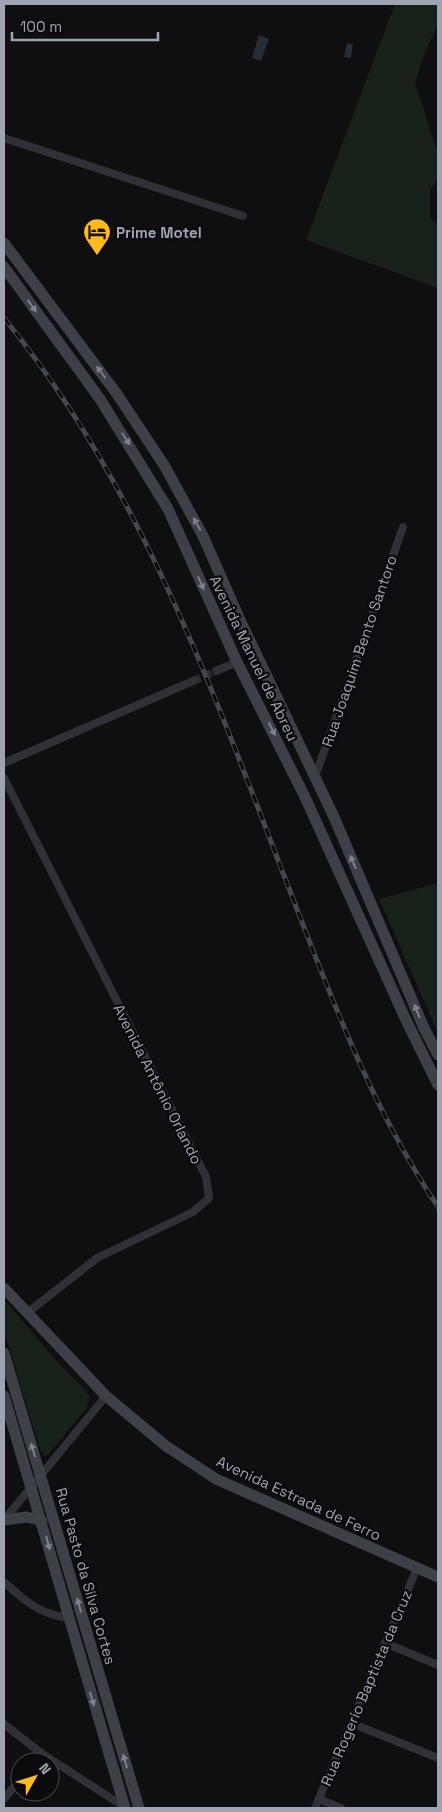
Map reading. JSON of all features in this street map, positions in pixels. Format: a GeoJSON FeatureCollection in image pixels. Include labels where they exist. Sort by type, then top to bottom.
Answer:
{"type":"FeatureCollection","features":[{"type":"Feature","properties":{"kind":"main road","name":"Avenida Manuel de Abreu"},"geometry":{"type":"LineString","coordinates":[[4,243],[117,394],[164,465],[203,536],[240,620],[315,777],[424,1028],[438,1055]]}},
{"type":"Feature","properties":{"kind":"main road","name":"Avenida Manuel de Abreu"},"geometry":{"type":"LineString","coordinates":[[4,267],[100,399],[168,509],[237,662],[305,798],[406,1020],[438,1085]]}},
{"type":"Feature","properties":{"kind":"main road","name":"Avenida Estrada de Ferro"},"geometry":{"type":"LineString","coordinates":[[4,1288],[106,1396],[166,1446],[216,1479],[438,1577]]}},
{"type":"Feature","properties":{"kind":"main road","name":"Rua Pasto da Silva Cortes"},"geometry":{"type":"LineString","coordinates":[[4,1353],[139,1808]]}},
{"type":"Feature","properties":{"kind":"main road","name":"Rua Pasto da Silva Cortes"},"geometry":{"type":"LineString","coordinates":[[4,1396],[7,1420],[32,1486],[68,1618],[125,1808]]}},
{"type":"Feature","properties":{"kind":"main road"},"geometry":{"type":"LineString","coordinates":[[4,1520],[19,1517],[42,1521]]}},
{"type":"Feature","properties":{"kind":"street"},"geometry":{"type":"LineString","coordinates":[[4,138],[243,216]]}},
{"type":"Feature","properties":{"kind":"street","name":"Rua Joaquim Bento Santoro"},"geometry":{"type":"LineString","coordinates":[[315,777],[403,526]]}},
{"type":"Feature","properties":{"kind":"street"},"geometry":{"type":"LineString","coordinates":[[216,671],[237,662]]}},
{"type":"Feature","properties":{"kind":"street"},"geometry":{"type":"LineString","coordinates":[[4,763],[193,681]]}},
{"type":"Feature","properties":{"kind":"street","name":"Avenida Antônio Orlando"},"geometry":{"type":"LineString","coordinates":[[4,778],[206,1176],[209,1198],[194,1212],[97,1258],[27,1313]]}},
{"type":"Feature","properties":{"kind":"street"},"geometry":{"type":"LineString","coordinates":[[4,1520],[106,1396]]}},
{"type":"Feature","properties":{"kind":"street","name":"Rua Rogerio Baptista da Cruz"},"geometry":{"type":"LineString","coordinates":[[315,1808],[417,1568]]}},
{"type":"Feature","properties":{"kind":"street"},"geometry":{"type":"LineString","coordinates":[[4,1582],[45,1614],[68,1618]]}},
{"type":"Feature","properties":{"kind":"street"},"geometry":{"type":"LineString","coordinates":[[386,1643],[438,1665]]}},
{"type":"Feature","properties":{"kind":"street"},"geometry":{"type":"LineString","coordinates":[[4,1724],[40,1752]]}},
{"type":"Feature","properties":{"kind":"street"},"geometry":{"type":"LineString","coordinates":[[351,1724],[438,1758]]}},
{"type":"Feature","properties":{"kind":"street"},"geometry":{"type":"LineString","coordinates":[[60,1765],[125,1808]]}},
{"type":"Feature","properties":{"kind":"street"},"geometry":{"type":"LineString","coordinates":[[319,1799],[341,1808]]}},
{"type":"Feature","properties":{"kind":"shaded area"},"geometry":{"type":"Polygon","coordinates":[[[395,4],[438,4],[438,24],[425,52],[415,83],[435,145],[438,149],[438,179],[430,190],[430,218],[438,225],[438,288],[306,240],[395,4]]]}},
{"type":"Feature","properties":{"kind":"shaded area"},"geometry":{"type":"Polygon","coordinates":[[[259,35],[269,39],[261,61],[252,58],[259,35]]]}},
{"type":"Feature","properties":{"kind":"shaded area"},"geometry":{"type":"Polygon","coordinates":[[[347,43],[353,44],[351,58],[344,57],[347,43]]]}},
{"type":"Feature","properties":{"kind":"shaded area"},"geometry":{"type":"Polygon","coordinates":[[[434,884],[438,886],[438,1033],[379,899],[434,884]]]}},
{"type":"Feature","properties":{"kind":"shaded area"},"geometry":{"type":"Polygon","coordinates":[[[4,1299],[60,1365],[85,1390],[90,1399],[86,1409],[46,1457],[41,1452],[4,1331],[4,1299]]]}},
{"type":"Feature","properties":{"kind":"tunnel"},"geometry":{"type":"LineString","coordinates":[[193,681],[216,671]]}},
{"type":"Feature","properties":{"kind":"railway"},"geometry":{"type":"LineString","coordinates":[[4,318],[52,383],[96,450],[170,593],[232,741],[355,1054],[393,1132],[438,1207]]}},
{"type":"Feature","properties":{"kind":"place","name":"Prime Motel"},"geometry":{"type":"Point","coordinates":[97,256]}}]}
